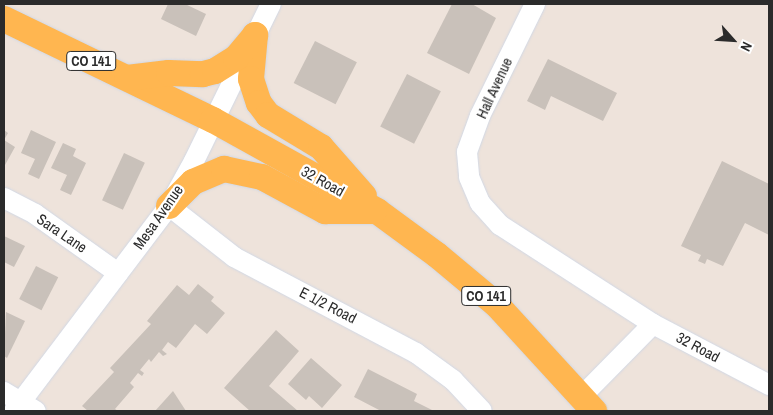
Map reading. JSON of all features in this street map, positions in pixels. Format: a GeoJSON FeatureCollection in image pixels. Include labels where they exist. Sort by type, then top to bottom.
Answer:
{"type":"FeatureCollection","features":[{"type":"Feature","properties":{"kind":"main road","name":"32 Road"},"geometry":{"type":"LineString","coordinates":[[4,18],[213,120],[377,211],[483,293],[532,340],[588,404]]}},
{"type":"Feature","properties":{"kind":"main road"},"geometry":{"type":"LineString","coordinates":[[127,78],[169,72],[215,72],[236,58],[255,35]]}},
{"type":"Feature","properties":{"kind":"main road"},"geometry":{"type":"LineString","coordinates":[[255,35],[250,79],[259,103],[268,115],[321,147],[377,211]]}},
{"type":"Feature","properties":{"kind":"main road"},"geometry":{"type":"LineString","coordinates":[[169,206],[193,182],[224,168],[262,177],[326,211],[377,211]]}},
{"type":"Feature","properties":{"kind":"street","name":"Mesa Avenue"},"geometry":{"type":"LineString","coordinates":[[19,404],[169,206],[271,4]]}},
{"type":"Feature","properties":{"kind":"street","name":"Hall Avenue"},"geometry":{"type":"LineString","coordinates":[[469,177],[467,152],[480,116],[535,4]]}},
{"type":"Feature","properties":{"kind":"street","name":"32 Road"},"geometry":{"type":"LineString","coordinates":[[469,177],[480,203],[500,225],[653,324],[769,385]]}},
{"type":"Feature","properties":{"kind":"street","name":"Sara Lane"},"geometry":{"type":"LineString","coordinates":[[4,198],[35,214],[118,273]]}},
{"type":"Feature","properties":{"kind":"street","name":"E 1/2 Road"},"geometry":{"type":"LineString","coordinates":[[169,206],[234,257],[416,352],[453,380],[482,411]]}},
{"type":"Feature","properties":{"kind":"street"},"geometry":{"type":"LineString","coordinates":[[588,404],[653,324]]}},
{"type":"Feature","properties":{"kind":"building"},"geometry":{"type":"Polygon","coordinates":[[[168,4],[185,4],[206,14],[196,36],[161,19],[168,4]]]}},
{"type":"Feature","properties":{"kind":"building"},"geometry":{"type":"Polygon","coordinates":[[[452,4],[472,4],[496,18],[469,74],[427,53],[452,4]]]}},
{"type":"Feature","properties":{"kind":"building"},"geometry":{"type":"Polygon","coordinates":[[[315,41],[357,62],[336,104],[294,83],[315,41]]]}},
{"type":"Feature","properties":{"kind":"building"},"geometry":{"type":"Polygon","coordinates":[[[548,59],[617,93],[603,121],[551,96],[545,110],[527,101],[548,59]]]}},
{"type":"Feature","properties":{"kind":"building"},"geometry":{"type":"Polygon","coordinates":[[[407,74],[441,91],[414,144],[380,127],[407,74]]]}},
{"type":"Feature","properties":{"kind":"building"},"geometry":{"type":"Polygon","coordinates":[[[4,130],[8,133],[4,140],[4,130]]]}},
{"type":"Feature","properties":{"kind":"building"},"geometry":{"type":"Polygon","coordinates":[[[31,130],[56,142],[39,179],[28,174],[35,159],[21,153],[31,130]]]}},
{"type":"Feature","properties":{"kind":"building"},"geometry":{"type":"Polygon","coordinates":[[[4,140],[15,147],[5,165],[4,140]]]}},
{"type":"Feature","properties":{"kind":"building"},"geometry":{"type":"Polygon","coordinates":[[[63,143],[76,149],[73,156],[86,163],[71,195],[60,190],[67,175],[51,168],[63,143]]]}},
{"type":"Feature","properties":{"kind":"building"},"geometry":{"type":"Polygon","coordinates":[[[124,153],[145,163],[123,210],[102,200],[124,153]]]}},
{"type":"Feature","properties":{"kind":"building"},"geometry":{"type":"Polygon","coordinates":[[[722,161],[769,184],[769,235],[745,223],[723,266],[707,259],[705,264],[698,261],[701,255],[681,246],[722,161]]]}},
{"type":"Feature","properties":{"kind":"building"},"geometry":{"type":"Polygon","coordinates":[[[4,236],[25,246],[14,267],[4,262],[4,236]]]}},
{"type":"Feature","properties":{"kind":"building"},"geometry":{"type":"Polygon","coordinates":[[[36,266],[58,277],[41,310],[19,299],[36,266]]]}},
{"type":"Feature","properties":{"kind":"building"},"geometry":{"type":"Polygon","coordinates":[[[198,284],[214,297],[211,301],[225,313],[207,334],[195,324],[176,348],[168,342],[162,350],[167,354],[163,356],[159,352],[151,362],[149,359],[140,370],[144,373],[142,376],[138,373],[130,383],[134,387],[115,409],[118,411],[88,411],[82,406],[114,372],[110,368],[151,324],[147,321],[177,285],[189,295],[198,284]]]}},
{"type":"Feature","properties":{"kind":"building"},"geometry":{"type":"Polygon","coordinates":[[[6,312],[25,321],[7,358],[4,356],[6,312]]]}},
{"type":"Feature","properties":{"kind":"building"},"geometry":{"type":"Polygon","coordinates":[[[276,330],[299,351],[269,386],[298,411],[250,411],[224,388],[276,330]]]}},
{"type":"Feature","properties":{"kind":"building"},"geometry":{"type":"Polygon","coordinates":[[[311,358],[342,385],[322,408],[309,396],[306,400],[288,384],[311,358]]]}},
{"type":"Feature","properties":{"kind":"building"},"geometry":{"type":"Polygon","coordinates":[[[368,369],[417,394],[414,401],[434,411],[381,411],[354,397],[368,369]]]}},
{"type":"Feature","properties":{"kind":"building"},"geometry":{"type":"Polygon","coordinates":[[[173,391],[186,411],[155,411],[173,391]]]}}]}
